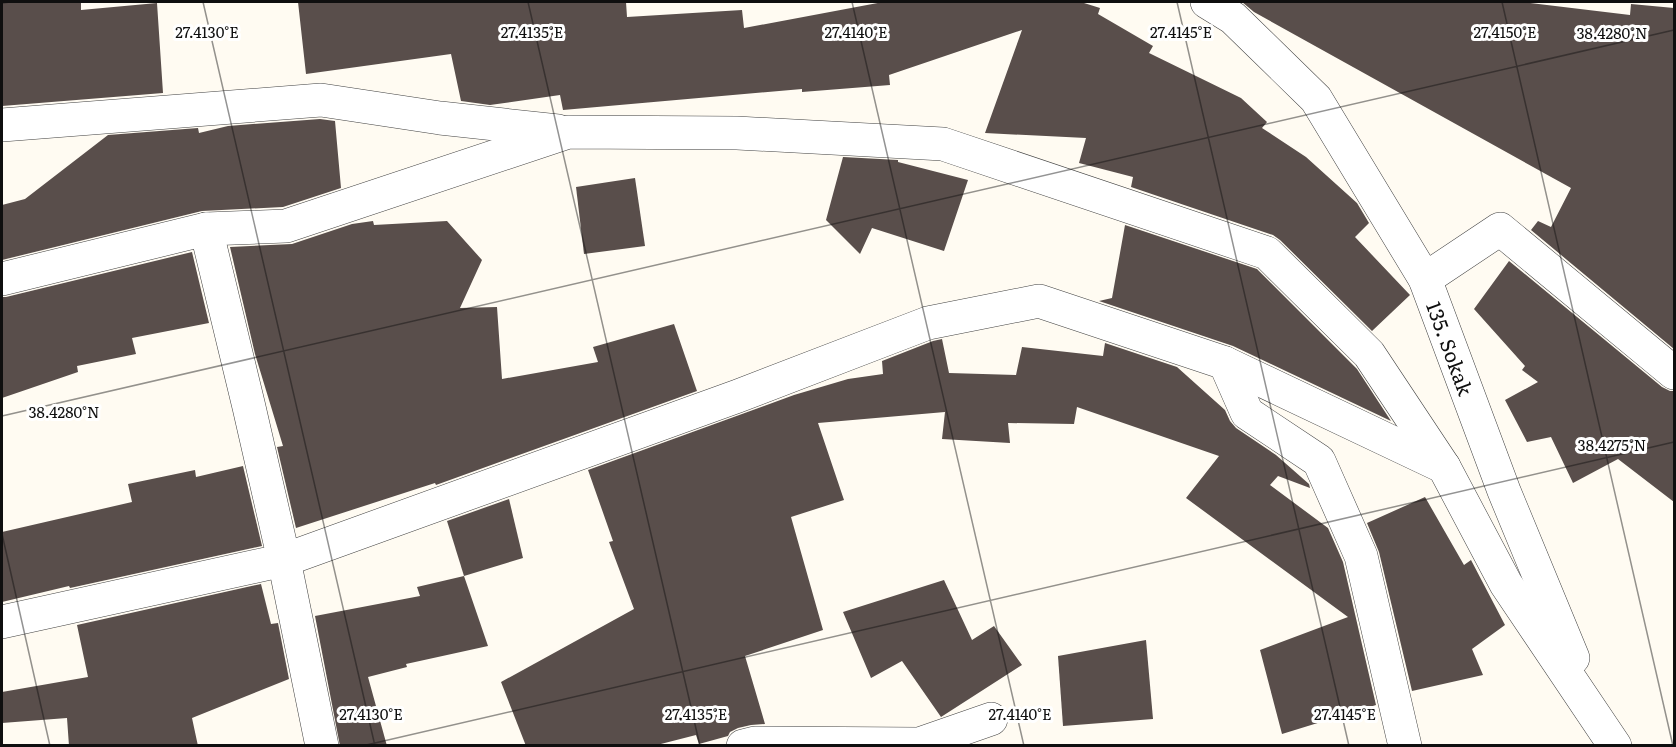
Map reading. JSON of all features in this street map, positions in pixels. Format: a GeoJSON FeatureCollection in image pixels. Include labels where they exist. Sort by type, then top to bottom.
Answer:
{"type":"FeatureCollection","features":[{"type":"Feature","properties":{"kind":"street","name":"135. Sokak"},"geometry":{"type":"LineString","coordinates":[[1207,2],[1233,18],[1316,99],[1425,279],[1504,491],[1571,655],[1616,746]]}},
{"type":"Feature","properties":{"kind":"street"},"geometry":{"type":"LineString","coordinates":[[2,125],[321,100],[440,118],[568,132],[737,132],[942,144],[1267,253],[1369,354],[1444,467],[1506,584],[1616,746]]}},
{"type":"Feature","properties":{"kind":"street"},"geometry":{"type":"LineString","coordinates":[[2,279],[206,229],[286,226],[568,132]]}},
{"type":"Feature","properties":{"kind":"street"},"geometry":{"type":"LineString","coordinates":[[206,229],[284,560],[322,746]]}},
{"type":"Feature","properties":{"kind":"street"},"geometry":{"type":"LineString","coordinates":[[1425,279],[1500,229],[1674,373]]}},
{"type":"Feature","properties":{"kind":"street"},"geometry":{"type":"LineString","coordinates":[[2,622],[284,560],[738,396],[928,323],[1039,301],[1225,363],[1444,467]]}},
{"type":"Feature","properties":{"kind":"street"},"geometry":{"type":"LineString","coordinates":[[1225,363],[1246,412],[1319,461],[1361,556],[1405,746]]}},
{"type":"Feature","properties":{"kind":"street"},"geometry":{"type":"LineString","coordinates":[[743,746],[755,743],[919,744],[992,719]]}},
{"type":"Feature","properties":{"kind":"building"},"geometry":{"type":"Polygon","coordinates":[[[2,2],[81,2],[81,10],[157,3],[163,93],[2,106],[2,2]]]}},
{"type":"Feature","properties":{"kind":"building"},"geometry":{"type":"Polygon","coordinates":[[[298,2],[626,2],[627,17],[742,10],[744,28],[883,2],[1083,2],[1100,8],[1098,14],[1153,46],[1149,53],[1241,98],[1267,122],[1262,128],[1306,157],[1357,203],[1369,223],[1355,237],[1410,295],[1372,331],[1273,235],[1131,187],[1133,177],[1079,163],[1086,138],[985,133],[1022,30],[889,75],[890,85],[802,92],[802,89],[563,110],[560,95],[490,105],[461,101],[451,54],[306,74],[298,2]]]}},
{"type":"Feature","properties":{"kind":"building"},"geometry":{"type":"Polygon","coordinates":[[[1242,2],[1521,2],[1630,15],[1631,4],[1674,8],[1674,349],[1531,230],[1538,221],[1551,227],[1571,188],[1254,12],[1242,2]]]}},
{"type":"Feature","properties":{"kind":"building"},"geometry":{"type":"Polygon","coordinates":[[[320,119],[335,121],[341,188],[283,207],[202,211],[2,260],[2,205],[25,199],[108,135],[198,128],[199,133],[228,126],[320,119]]]}},
{"type":"Feature","properties":{"kind":"building"},"geometry":{"type":"Polygon","coordinates":[[[843,157],[898,160],[898,162],[968,180],[944,251],[872,228],[860,254],[826,220],[843,157]]]}},
{"type":"Feature","properties":{"kind":"building"},"geometry":{"type":"Polygon","coordinates":[[[635,178],[645,246],[584,254],[576,187],[635,178]]]}},
{"type":"Feature","properties":{"kind":"building"},"geometry":{"type":"Polygon","coordinates":[[[373,221],[374,225],[447,221],[482,260],[460,308],[497,307],[502,379],[598,362],[593,347],[674,324],[697,391],[436,485],[435,483],[296,528],[277,447],[283,446],[255,354],[230,247],[292,244],[352,224],[373,221]]]}},
{"type":"Feature","properties":{"kind":"building"},"geometry":{"type":"Polygon","coordinates":[[[1125,225],[1257,269],[1357,369],[1391,421],[1233,346],[1099,301],[1112,298],[1125,225]]]}},
{"type":"Feature","properties":{"kind":"building"},"geometry":{"type":"Polygon","coordinates":[[[192,252],[209,323],[132,338],[136,354],[77,366],[78,372],[2,398],[2,297],[192,252]]]}},
{"type":"Feature","properties":{"kind":"building"},"geometry":{"type":"Polygon","coordinates":[[[1509,261],[1662,387],[1674,391],[1674,502],[1618,459],[1573,483],[1551,437],[1527,442],[1505,400],[1538,382],[1522,370],[1525,366],[1474,309],[1509,261]]]}},
{"type":"Feature","properties":{"kind":"building"},"geometry":{"type":"Polygon","coordinates":[[[942,339],[949,373],[1016,375],[1022,347],[1103,356],[1105,343],[1177,367],[1225,410],[1236,428],[1276,455],[1309,484],[1310,488],[1278,476],[1270,485],[1328,528],[1343,562],[1376,705],[1282,734],[1260,650],[1348,617],[1186,498],[1219,456],[1077,407],[1074,424],[1008,423],[1010,443],[942,439],[945,412],[818,423],[844,500],[791,517],[823,630],[745,656],[765,724],[738,728],[730,732],[728,736],[699,744],[696,735],[653,746],[526,746],[501,682],[634,609],[609,542],[613,541],[588,470],[794,395],[848,379],[883,374],[882,361],[942,339]]]}},
{"type":"Feature","properties":{"kind":"building"},"geometry":{"type":"Polygon","coordinates":[[[243,466],[262,546],[2,602],[2,532],[132,502],[128,484],[195,470],[196,477],[243,466]]]}},
{"type":"Feature","properties":{"kind":"building"},"geometry":{"type":"Polygon","coordinates":[[[1425,497],[1464,565],[1471,560],[1505,625],[1472,649],[1483,675],[1412,691],[1379,552],[1367,523],[1425,497]]]}},
{"type":"Feature","properties":{"kind":"building"},"geometry":{"type":"Polygon","coordinates":[[[509,499],[523,558],[464,576],[447,521],[509,499]]]}},
{"type":"Feature","properties":{"kind":"building"},"geometry":{"type":"Polygon","coordinates":[[[464,576],[488,646],[406,664],[407,667],[368,677],[387,746],[340,746],[315,616],[420,596],[417,587],[464,576]]]}},
{"type":"Feature","properties":{"kind":"building"},"geometry":{"type":"Polygon","coordinates":[[[944,580],[972,640],[994,626],[1022,665],[941,717],[902,661],[871,678],[843,612],[944,580]]]}},
{"type":"Feature","properties":{"kind":"building"},"geometry":{"type":"Polygon","coordinates":[[[261,584],[271,624],[278,623],[289,679],[192,718],[198,746],[69,746],[67,718],[2,723],[2,692],[88,677],[77,625],[261,584]]]}},
{"type":"Feature","properties":{"kind":"building"},"geometry":{"type":"Polygon","coordinates":[[[1146,640],[1153,719],[1063,726],[1058,656],[1146,640]]]}}]}
